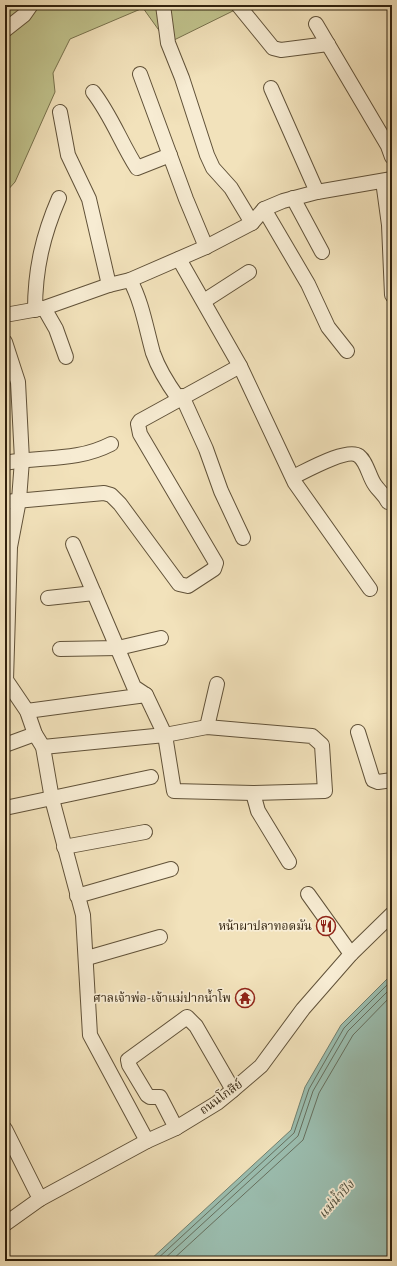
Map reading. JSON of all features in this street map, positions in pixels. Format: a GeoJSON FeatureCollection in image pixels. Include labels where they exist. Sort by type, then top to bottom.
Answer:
{"type":"FeatureCollection","features":[{"type":"Feature","properties":{"kind":"street"},"geometry":{"type":"LineString","coordinates":[[5,30],[24,15],[31,5]]}},
{"type":"Feature","properties":{"kind":"street"},"geometry":{"type":"LineString","coordinates":[[163,5],[168,43],[182,78],[207,155],[213,168],[231,188],[252,224]]}},
{"type":"Feature","properties":{"kind":"street"},"geometry":{"type":"LineString","coordinates":[[238,5],[273,48],[281,50],[328,44]]}},
{"type":"Feature","properties":{"kind":"street"},"geometry":{"type":"LineString","coordinates":[[316,24],[388,146],[392,157]]}},
{"type":"Feature","properties":{"kind":"street"},"geometry":{"type":"LineString","coordinates":[[140,74],[206,247]]}},
{"type":"Feature","properties":{"kind":"street"},"geometry":{"type":"LineString","coordinates":[[271,88],[317,192]]}},
{"type":"Feature","properties":{"kind":"street"},"geometry":{"type":"LineString","coordinates":[[93,92],[104,106],[137,168],[170,155]]}},
{"type":"Feature","properties":{"kind":"street"},"geometry":{"type":"LineString","coordinates":[[60,112],[68,155],[89,199],[109,285]]}},
{"type":"Feature","properties":{"kind":"street"},"geometry":{"type":"LineString","coordinates":[[5,315],[39,309],[109,285],[130,280],[206,247],[252,224],[264,209],[293,198],[317,192],[388,180],[392,295]]}},
{"type":"Feature","properties":{"kind":"street"},"geometry":{"type":"LineString","coordinates":[[59,198],[40,250],[35,291],[39,309],[56,329],[66,357]]}},
{"type":"Feature","properties":{"kind":"street"},"geometry":{"type":"LineString","coordinates":[[293,198],[322,252]]}},
{"type":"Feature","properties":{"kind":"street"},"geometry":{"type":"LineString","coordinates":[[264,209],[308,284],[328,327],[347,351]]}},
{"type":"Feature","properties":{"kind":"street"},"geometry":{"type":"LineString","coordinates":[[179,259],[204,300],[240,366],[295,483],[370,589]]}},
{"type":"Feature","properties":{"kind":"street"},"geometry":{"type":"LineString","coordinates":[[204,300],[249,272]]}},
{"type":"Feature","properties":{"kind":"street"},"geometry":{"type":"LineString","coordinates":[[130,280],[136,291],[154,354],[162,375],[180,397],[214,466],[221,491],[243,538]]}},
{"type":"Feature","properties":{"kind":"street"},"geometry":{"type":"LineString","coordinates":[[5,342],[22,460],[19,500],[10,547],[6,617],[6,681],[27,711],[35,734],[43,747],[52,799],[83,915],[87,958],[90,1035],[147,1141]]}},
{"type":"Feature","properties":{"kind":"street"},"geometry":{"type":"LineString","coordinates":[[5,502],[104,493],[111,495],[120,504],[179,584],[188,586],[214,569],[216,563],[140,434],[138,424],[140,421],[180,397],[240,366]]}},
{"type":"Feature","properties":{"kind":"street"},"geometry":{"type":"LineString","coordinates":[[5,463],[22,460],[51,460],[76,456],[96,452],[111,444]]}},
{"type":"Feature","properties":{"kind":"street"},"geometry":{"type":"LineString","coordinates":[[293,477],[343,454],[354,453],[359,456],[375,485],[383,493],[388,502]]}},
{"type":"Feature","properties":{"kind":"street"},"geometry":{"type":"LineString","coordinates":[[43,747],[165,735],[207,727],[312,736],[322,745],[325,791],[253,793],[174,791],[165,735],[146,695],[134,687],[73,544]]}},
{"type":"Feature","properties":{"kind":"street"},"geometry":{"type":"LineString","coordinates":[[48,598],[94,593]]}},
{"type":"Feature","properties":{"kind":"street"},"geometry":{"type":"LineString","coordinates":[[60,650],[118,648],[161,638]]}},
{"type":"Feature","properties":{"kind":"street"},"geometry":{"type":"LineString","coordinates":[[207,727],[217,684]]}},
{"type":"Feature","properties":{"kind":"street"},"geometry":{"type":"LineString","coordinates":[[27,711],[146,695]]}},
{"type":"Feature","properties":{"kind":"street"},"geometry":{"type":"LineString","coordinates":[[358,732],[373,780],[378,782],[392,780]]}},
{"type":"Feature","properties":{"kind":"street"},"geometry":{"type":"LineString","coordinates":[[5,745],[35,734]]}},
{"type":"Feature","properties":{"kind":"street"},"geometry":{"type":"LineString","coordinates":[[5,808],[151,777]]}},
{"type":"Feature","properties":{"kind":"street"},"geometry":{"type":"LineString","coordinates":[[253,793],[258,811],[289,862]]}},
{"type":"Feature","properties":{"kind":"street"},"geometry":{"type":"LineString","coordinates":[[64,847],[145,832]]}},
{"type":"Feature","properties":{"kind":"street"},"geometry":{"type":"LineString","coordinates":[[77,896],[171,869]]}},
{"type":"Feature","properties":{"kind":"street"},"geometry":{"type":"LineString","coordinates":[[308,894],[351,954]]}},
{"type":"Feature","properties":{"kind":"street","name":"ถนนโกสีย์"},"geometry":{"type":"LineString","coordinates":[[5,1224],[40,1199],[147,1141],[176,1128],[217,1103],[261,1066],[304,1009],[351,954],[392,914]]}},
{"type":"Feature","properties":{"kind":"street"},"geometry":{"type":"LineString","coordinates":[[87,958],[160,937]]}},
{"type":"Feature","properties":{"kind":"street"},"geometry":{"type":"LineString","coordinates":[[176,1128],[160,1097],[150,1097],[147,1095],[128,1060],[187,1017],[196,1026],[233,1090]]}},
{"type":"Feature","properties":{"kind":"street"},"geometry":{"type":"LineString","coordinates":[[5,1129],[40,1199]]}},
{"type":"Feature","properties":{"kind":"green space"},"geometry":{"type":"Polygon","coordinates":[[[5,5],[245,5],[168,43],[143,8],[70,39],[53,73],[55,92],[15,182],[5,193],[5,5]]]}},
{"type":"Feature","properties":{"kind":"water","name":"แม่น้ำปิง"},"geometry":{"type":"Polygon","coordinates":[[[392,974],[392,1261],[149,1261],[291,1130],[305,1087],[341,1025],[392,974]]]}},
{"type":"Feature","properties":{"kind":"place","name":"หน้าผาปลาทอดมัน"},"geometry":{"type":"Point","coordinates":[326,926]}},
{"type":"Feature","properties":{"kind":"place","name":"ศาลเจ้าพ่อ-เจ้าแม่ปากน้ำโพ"},"geometry":{"type":"Point","coordinates":[245,998]}}]}
